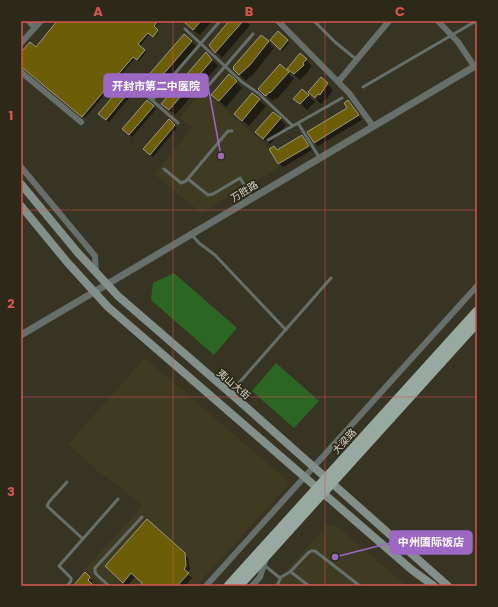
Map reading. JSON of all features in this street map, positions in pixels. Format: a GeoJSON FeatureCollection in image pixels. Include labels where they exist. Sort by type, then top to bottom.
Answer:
{"type":"FeatureCollection","features":[{"type":"Feature","properties":{"kind":"main road","name":"夷山大街"},"geometry":{"type":"LineString","coordinates":[[21,184],[96,273],[118,296],[448,586]]}},
{"type":"Feature","properties":{"kind":"main road"},"geometry":{"type":"LineString","coordinates":[[21,206],[67,262],[108,307],[412,570],[434,586]]}},
{"type":"Feature","properties":{"kind":"main road","name":"大梁路"},"geometry":{"type":"LineString","coordinates":[[329,481],[477,311]]}},
{"type":"Feature","properties":{"kind":"main road","name":"大梁路"},"geometry":{"type":"LineString","coordinates":[[228,586],[477,323]]}},
{"type":"Feature","properties":{"kind":"main road","name":"大梁路"},"geometry":{"type":"LineString","coordinates":[[238,586],[268,554],[320,490]]}},
{"type":"Feature","properties":{"kind":"street"},"geometry":{"type":"LineString","coordinates":[[29,21],[35,28]]}},
{"type":"Feature","properties":{"kind":"street"},"geometry":{"type":"LineString","coordinates":[[21,43],[41,21]]}},
{"type":"Feature","properties":{"kind":"street"},"geometry":{"type":"LineString","coordinates":[[278,21],[356,101],[373,126]]}},
{"type":"Feature","properties":{"kind":"street"},"geometry":{"type":"LineString","coordinates":[[338,82],[389,21]]}},
{"type":"Feature","properties":{"kind":"street"},"geometry":{"type":"LineString","coordinates":[[438,21],[452,35],[476,65]]}},
{"type":"Feature","properties":{"kind":"street","name":"万胜路"},"geometry":{"type":"LineString","coordinates":[[21,335],[476,65]]}},
{"type":"Feature","properties":{"kind":"street"},"geometry":{"type":"LineString","coordinates":[[21,72],[81,122]]}},
{"type":"Feature","properties":{"kind":"street"},"geometry":{"type":"LineString","coordinates":[[21,167],[95,256],[96,273]]}},
{"type":"Feature","properties":{"kind":"street"},"geometry":{"type":"LineString","coordinates":[[206,586],[477,286]]}},
{"type":"Feature","properties":{"kind":"street"},"geometry":{"type":"LineString","coordinates":[[252,586],[260,577],[268,554]]}},
{"type":"Feature","properties":{"kind":"lane"},"geometry":{"type":"LineString","coordinates":[[152,100],[220,21]]}},
{"type":"Feature","properties":{"kind":"lane"},"geometry":{"type":"LineString","coordinates":[[314,21],[335,42],[357,60]]}},
{"type":"Feature","properties":{"kind":"lane"},"geometry":{"type":"LineString","coordinates":[[363,87],[476,21]]}},
{"type":"Feature","properties":{"kind":"lane"},"geometry":{"type":"LineString","coordinates":[[185,30],[242,82],[258,93],[294,126]]}},
{"type":"Feature","properties":{"kind":"lane"},"geometry":{"type":"LineString","coordinates":[[208,86],[253,34]]}},
{"type":"Feature","properties":{"kind":"lane"},"geometry":{"type":"LineString","coordinates":[[128,79],[178,123]]}},
{"type":"Feature","properties":{"kind":"lane"},"geometry":{"type":"LineString","coordinates":[[268,140],[342,98]]}},
{"type":"Feature","properties":{"kind":"lane"},"geometry":{"type":"LineString","coordinates":[[298,123],[320,158]]}},
{"type":"Feature","properties":{"kind":"lane"},"geometry":{"type":"LineString","coordinates":[[164,169],[181,183],[186,182],[228,131],[232,130]]}},
{"type":"Feature","properties":{"kind":"lane"},"geometry":{"type":"LineString","coordinates":[[188,179],[208,195],[213,194],[240,178],[252,198]]}},
{"type":"Feature","properties":{"kind":"lane"},"geometry":{"type":"LineString","coordinates":[[191,234],[199,243],[215,255],[286,330]]}},
{"type":"Feature","properties":{"kind":"lane"},"geometry":{"type":"LineString","coordinates":[[230,393],[331,278]]}},
{"type":"Feature","properties":{"kind":"lane"},"geometry":{"type":"LineString","coordinates":[[67,482],[47,506],[83,539]]}},
{"type":"Feature","properties":{"kind":"lane"},"geometry":{"type":"LineString","coordinates":[[67,586],[71,581],[71,578],[59,566],[118,499]]}},
{"type":"Feature","properties":{"kind":"lane"},"geometry":{"type":"LineString","coordinates":[[109,586],[96,574],[95,568],[142,518]]}},
{"type":"Feature","properties":{"kind":"lane"},"geometry":{"type":"LineString","coordinates":[[277,586],[280,578],[291,572],[311,551],[315,551],[360,586]]}},
{"type":"Feature","properties":{"kind":"lane"},"geometry":{"type":"LineString","coordinates":[[264,565],[280,578]]}},
{"type":"Feature","properties":{"kind":"lane"},"geometry":{"type":"LineString","coordinates":[[291,572],[309,586]]}},
{"type":"Feature","properties":{"kind":"shaded area"},"geometry":{"type":"Polygon","coordinates":[[[203,90],[265,144],[279,167],[201,213],[154,174],[192,128],[180,118],[203,90]]]}},
{"type":"Feature","properties":{"kind":"shaded area"},"geometry":{"type":"Polygon","coordinates":[[[145,358],[290,483],[196,586],[102,586],[84,570],[142,506],[109,478],[100,473],[68,444],[145,358]]]}},
{"type":"Feature","properties":{"kind":"shaded area"},"geometry":{"type":"Polygon","coordinates":[[[327,525],[333,525],[339,528],[407,586],[272,586],[327,525]]]}},
{"type":"Feature","properties":{"kind":"green space"},"geometry":{"type":"Polygon","coordinates":[[[174,273],[237,328],[214,355],[151,300],[153,283],[174,273]]]}},
{"type":"Feature","properties":{"kind":"green space"},"geometry":{"type":"Polygon","coordinates":[[[276,363],[319,401],[294,428],[252,391],[276,363]]]}},
{"type":"Feature","properties":{"kind":"building"},"geometry":{"type":"Polygon","coordinates":[[[57,21],[158,21],[154,26],[158,30],[153,37],[148,33],[138,44],[145,50],[137,60],[133,57],[82,117],[21,68],[21,52],[30,42],[36,47],[57,21]]]}},
{"type":"Feature","properties":{"kind":"building"},"geometry":{"type":"Polygon","coordinates":[[[183,21],[201,21],[193,30],[183,21]]]}},
{"type":"Feature","properties":{"kind":"building"},"geometry":{"type":"Polygon","coordinates":[[[229,21],[243,21],[215,53],[209,45],[229,21]]]}},
{"type":"Feature","properties":{"kind":"building"},"geometry":{"type":"Polygon","coordinates":[[[278,31],[288,40],[280,50],[270,40],[278,31]]]}},
{"type":"Feature","properties":{"kind":"building"},"geometry":{"type":"Polygon","coordinates":[[[184,34],[192,41],[148,92],[140,85],[184,34]]]}},
{"type":"Feature","properties":{"kind":"building"},"geometry":{"type":"Polygon","coordinates":[[[261,35],[269,41],[250,65],[239,75],[233,67],[261,35]]]}},
{"type":"Feature","properties":{"kind":"building"},"geometry":{"type":"Polygon","coordinates":[[[206,52],[212,60],[169,110],[161,104],[206,52]]]}},
{"type":"Feature","properties":{"kind":"building"},"geometry":{"type":"Polygon","coordinates":[[[300,53],[307,59],[303,63],[304,65],[294,74],[287,69],[300,53]]]}},
{"type":"Feature","properties":{"kind":"building"},"geometry":{"type":"Polygon","coordinates":[[[280,64],[289,72],[266,96],[258,89],[280,64]]]}},
{"type":"Feature","properties":{"kind":"building"},"geometry":{"type":"Polygon","coordinates":[[[229,74],[237,81],[219,101],[211,95],[229,74]]]}},
{"type":"Feature","properties":{"kind":"building"},"geometry":{"type":"Polygon","coordinates":[[[321,77],[328,83],[320,95],[318,94],[315,98],[308,92],[321,77]]]}},
{"type":"Feature","properties":{"kind":"building"},"geometry":{"type":"Polygon","coordinates":[[[126,81],[133,87],[106,120],[98,114],[126,81]]]}},
{"type":"Feature","properties":{"kind":"building"},"geometry":{"type":"Polygon","coordinates":[[[302,89],[309,95],[300,104],[293,99],[302,89]]]}},
{"type":"Feature","properties":{"kind":"building"},"geometry":{"type":"Polygon","coordinates":[[[252,93],[260,99],[242,121],[234,114],[252,93]]]}},
{"type":"Feature","properties":{"kind":"building"},"geometry":{"type":"Polygon","coordinates":[[[147,100],[154,106],[129,135],[122,129],[147,100]]]}},
{"type":"Feature","properties":{"kind":"building"},"geometry":{"type":"Polygon","coordinates":[[[348,100],[359,115],[314,143],[307,132],[347,108],[344,103],[348,100]]]}},
{"type":"Feature","properties":{"kind":"building"},"geometry":{"type":"Polygon","coordinates":[[[273,112],[281,118],[263,139],[255,132],[273,112]]]}},
{"type":"Feature","properties":{"kind":"building"},"geometry":{"type":"Polygon","coordinates":[[[169,119],[175,125],[150,155],[143,149],[169,119]]]}},
{"type":"Feature","properties":{"kind":"building"},"geometry":{"type":"Polygon","coordinates":[[[302,135],[309,146],[278,164],[269,149],[274,146],[277,150],[302,135]]]}},
{"type":"Feature","properties":{"kind":"building"},"geometry":{"type":"Polygon","coordinates":[[[147,519],[185,553],[186,566],[184,569],[189,573],[177,586],[140,586],[142,583],[131,573],[123,583],[105,566],[147,519]]]}},
{"type":"Feature","properties":{"kind":"building"},"geometry":{"type":"Polygon","coordinates":[[[85,572],[90,577],[88,580],[94,586],[73,586],[85,572]]]}},
{"type":"Feature","properties":{"kind":"place","name":"开封市第二中医院"},"geometry":{"type":"Point","coordinates":[221,156]}},
{"type":"Feature","properties":{"kind":"place","name":"中州国际饭店"},"geometry":{"type":"Point","coordinates":[335,557]}}]}
